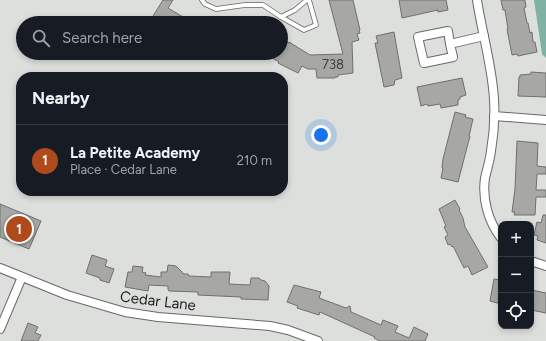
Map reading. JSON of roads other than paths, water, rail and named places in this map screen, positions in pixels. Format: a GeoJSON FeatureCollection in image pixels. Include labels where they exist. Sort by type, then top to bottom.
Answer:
{"type":"FeatureCollection","features":[{"type":"Feature","properties":{"kind":"street"},"geometry":{"type":"LineString","coordinates":[[477,0],[491,70],[494,116],[491,152],[485,179],[484,194],[489,218],[498,233]]}},
{"type":"Feature","properties":{"kind":"street"},"geometry":{"type":"LineString","coordinates":[[448,31],[450,44],[453,57],[424,63],[418,37],[448,31]]}},
{"type":"Feature","properties":{"kind":"street"},"geometry":{"type":"LineString","coordinates":[[450,44],[484,36]]}},
{"type":"Feature","properties":{"kind":"street"},"geometry":{"type":"LineString","coordinates":[[494,116],[546,120]]}},
{"type":"Feature","properties":{"kind":"street"},"geometry":{"type":"LineString","coordinates":[[534,262],[546,266]]}},
{"type":"Feature","properties":{"kind":"street","name":"Cedar Lane"},"geometry":{"type":"LineString","coordinates":[[0,268],[67,295],[125,312],[158,317],[270,326],[288,330],[318,341]]}},
{"type":"Feature","properties":{"kind":"street"},"geometry":{"type":"LineString","coordinates":[[0,329],[22,277]]}},
{"type":"Feature","properties":{"kind":"lane"},"geometry":{"type":"LineString","coordinates":[[202,0],[205,4],[216,10],[245,5],[263,5],[280,16]]}},
{"type":"Feature","properties":{"kind":"lane"},"geometry":{"type":"LineString","coordinates":[[283,16],[295,10],[308,0],[316,25],[304,30],[288,21]]}},
{"type":"Feature","properties":{"kind":"place","name":"La Petite Academy"},"geometry":{"type":"Point","coordinates":[19,229]}}]}
